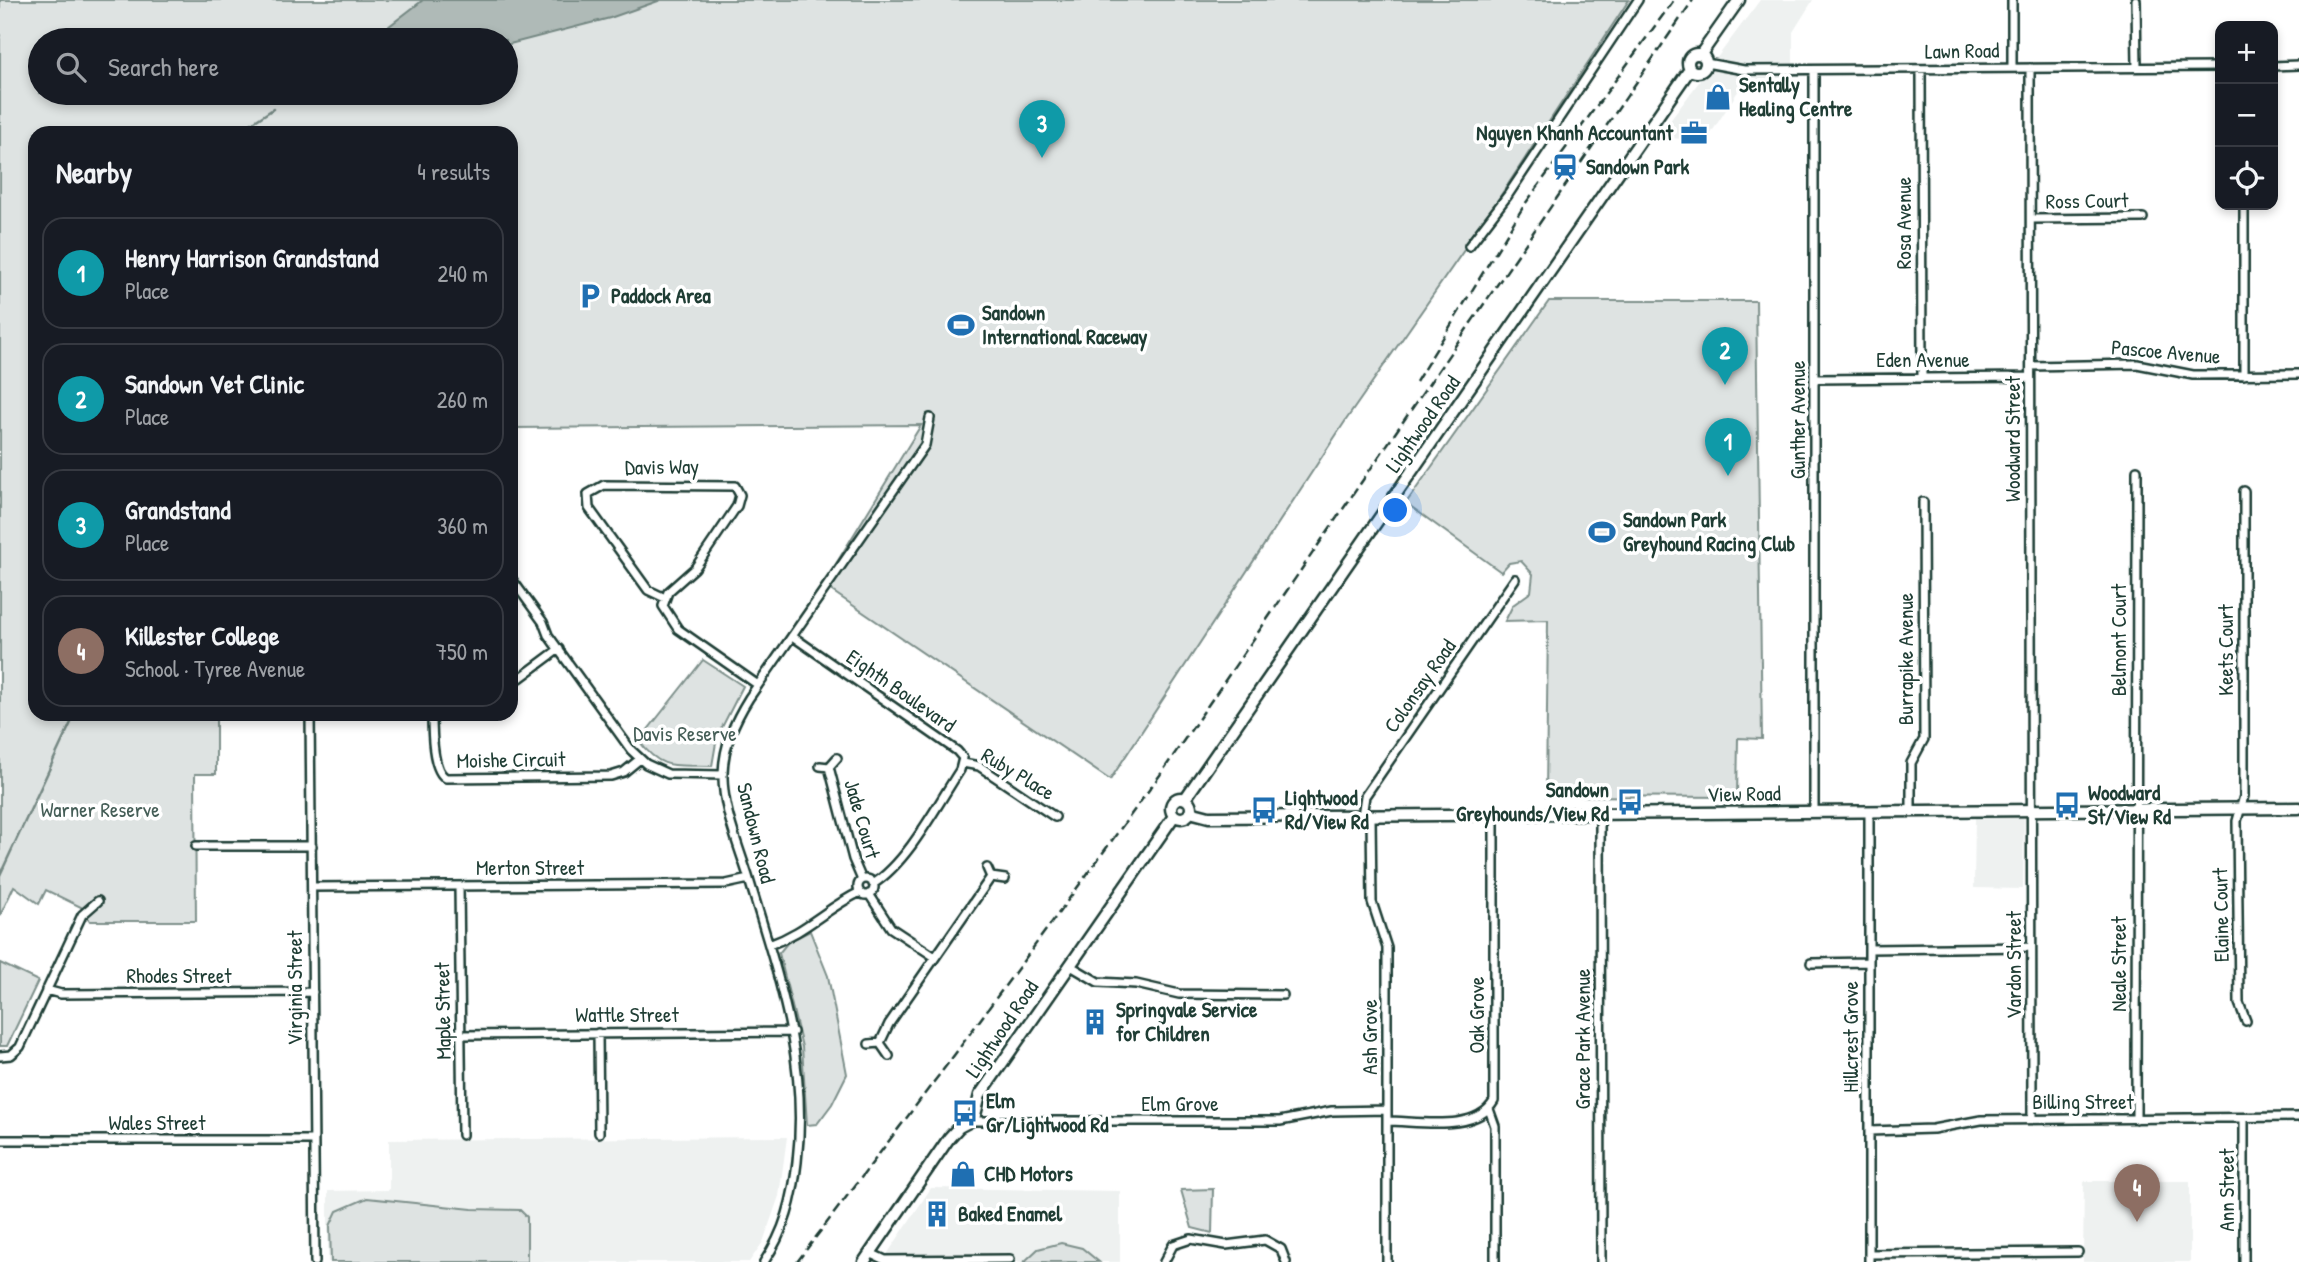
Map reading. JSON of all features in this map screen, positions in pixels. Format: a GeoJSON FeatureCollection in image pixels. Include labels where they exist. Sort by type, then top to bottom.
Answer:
{"type":"FeatureCollection","features":[{"type":"Feature","properties":{"kind":"main road"},"geometry":{"type":"LineString","coordinates":[[1704,59],[1739,0]]}},
{"type":"Feature","properties":{"kind":"main road","name":"Lightwood Road"},"geometry":{"type":"LineString","coordinates":[[1185,799],[1690,69],[1699,72],[1704,59]]}},
{"type":"Feature","properties":{"kind":"main road"},"geometry":{"type":"LineString","coordinates":[[1185,799],[1190,805],[1190,812],[1183,818],[1174,816],[1173,803],[1185,799]]}},
{"type":"Feature","properties":{"kind":"main road","name":"View Road"},"geometry":{"type":"LineString","coordinates":[[1190,812],[1209,817],[2299,808]]}},
{"type":"Feature","properties":{"kind":"main road","name":"Lightwood Road"},"geometry":{"type":"LineString","coordinates":[[867,1258],[949,1138],[959,1127],[972,1121],[980,1096],[1174,816]]}},
{"type":"Feature","properties":{"kind":"street"},"geometry":{"type":"LineString","coordinates":[[1469,246],[1500,205],[1638,0]]}},
{"type":"Feature","properties":{"kind":"street"},"geometry":{"type":"LineString","coordinates":[[2012,0],[2012,68]]}},
{"type":"Feature","properties":{"kind":"street"},"geometry":{"type":"LineString","coordinates":[[2136,0],[2137,67]]}},
{"type":"Feature","properties":{"kind":"street","name":"Lawn Road"},"geometry":{"type":"LineString","coordinates":[[1704,59],[1744,70],[2215,67]]}},
{"type":"Feature","properties":{"kind":"street"},"geometry":{"type":"LineString","coordinates":[[2278,66],[2299,65]]}},
{"type":"Feature","properties":{"kind":"street","name":"Woodward Street"},"geometry":{"type":"LineString","coordinates":[[2030,68],[2031,810]]}},
{"type":"Feature","properties":{"kind":"street","name":"Gunther Avenue"},"geometry":{"type":"LineString","coordinates":[[1814,70],[1814,812]]}},
{"type":"Feature","properties":{"kind":"street","name":"Rosa Avenue"},"geometry":{"type":"LineString","coordinates":[[1921,70],[1922,377]]}},
{"type":"Feature","properties":{"kind":"street"},"geometry":{"type":"LineString","coordinates":[[2244,210],[2244,375]]}},
{"type":"Feature","properties":{"kind":"street","name":"Ross Court"},"geometry":{"type":"LineString","coordinates":[[2031,219],[2143,218]]}},
{"type":"Feature","properties":{"kind":"street","name":"Pascoe Avenue"},"geometry":{"type":"LineString","coordinates":[[2031,366],[2137,364],[2193,376],[2299,374]]}},
{"type":"Feature","properties":{"kind":"street","name":"Eden Avenue"},"geometry":{"type":"LineString","coordinates":[[1816,379],[2031,377]]}},
{"type":"Feature","properties":{"kind":"street","name":"Sandown Road"},"geometry":{"type":"LineString","coordinates":[[764,1262],[785,1223],[796,1169],[800,1089],[793,1032],[728,807],[723,775],[732,727],[758,685],[925,445],[930,418]]}},
{"type":"Feature","properties":{"kind":"street","name":"Belmont Court"},"geometry":{"type":"LineString","coordinates":[[2137,470],[2137,809]]}},
{"type":"Feature","properties":{"kind":"street","name":"Davis Way"},"geometry":{"type":"LineString","coordinates":[[604,485],[735,486],[740,495],[737,506],[694,570],[665,597],[646,587],[589,508],[589,492],[604,485]]}},
{"type":"Feature","properties":{"kind":"street","name":"Keets Court"},"geometry":{"type":"LineString","coordinates":[[2242,808],[2244,491]]}},
{"type":"Feature","properties":{"kind":"street","name":"Burrapike Avenue"},"geometry":{"type":"LineString","coordinates":[[1911,812],[1911,763],[1924,739],[1923,502]]}},
{"type":"Feature","properties":{"kind":"street","name":"Colonsay Road"},"geometry":{"type":"LineString","coordinates":[[1367,816],[1365,796],[1515,579]]}},
{"type":"Feature","properties":{"kind":"street"},"geometry":{"type":"LineString","coordinates":[[518,588],[640,759],[668,774],[723,775]]}},
{"type":"Feature","properties":{"kind":"street"},"geometry":{"type":"LineString","coordinates":[[665,597],[664,609],[678,629],[758,685]]}},
{"type":"Feature","properties":{"kind":"street","name":"Eighth Boulevard"},"geometry":{"type":"LineString","coordinates":[[792,636],[957,751],[963,763],[891,871],[873,884]]}},
{"type":"Feature","properties":{"kind":"street"},"geometry":{"type":"LineString","coordinates":[[518,678],[559,649]]}},
{"type":"Feature","properties":{"kind":"street","name":"Virginia Street"},"geometry":{"type":"LineString","coordinates":[[310,721],[315,1262]]}},
{"type":"Feature","properties":{"kind":"street","name":"Moishe Circuit"},"geometry":{"type":"LineString","coordinates":[[433,721],[436,767],[440,775],[446,778],[611,776],[624,772],[640,759]]}},
{"type":"Feature","properties":{"kind":"street","name":"Jade Court"},"geometry":{"type":"LineString","coordinates":[[829,767],[836,758]]}},
{"type":"Feature","properties":{"kind":"street","name":"Ruby Place"},"geometry":{"type":"LineString","coordinates":[[963,763],[981,767],[1055,817]]}},
{"type":"Feature","properties":{"kind":"street","name":"Jade Court"},"geometry":{"type":"LineString","coordinates":[[820,766],[829,767]]}},
{"type":"Feature","properties":{"kind":"street","name":"Jade Court"},"geometry":{"type":"LineString","coordinates":[[829,767],[853,859],[862,880]]}},
{"type":"Feature","properties":{"kind":"street","name":"Elaine Court"},"geometry":{"type":"LineString","coordinates":[[2242,808],[2237,821],[2239,1003],[2246,1021]]}},
{"type":"Feature","properties":{"kind":"street","name":"Neale Street"},"geometry":{"type":"LineString","coordinates":[[2136,1119],[2137,809]]}},
{"type":"Feature","properties":{"kind":"street","name":"Vardon Street"},"geometry":{"type":"LineString","coordinates":[[2031,810],[2032,1119]]}},
{"type":"Feature","properties":{"kind":"street","name":"Hillcrest Grove"},"geometry":{"type":"LineString","coordinates":[[1869,812],[1869,1258]]}},
{"type":"Feature","properties":{"kind":"street","name":"Oak Grove"},"geometry":{"type":"LineString","coordinates":[[1494,815],[1494,1096],[1489,1109],[1495,1126],[1495,1262]]}},
{"type":"Feature","properties":{"kind":"street","name":"Grace Park Avenue"},"geometry":{"type":"LineString","coordinates":[[1601,815],[1601,1262]]}},
{"type":"Feature","properties":{"kind":"street","name":"Ash Grove"},"geometry":{"type":"LineString","coordinates":[[1367,816],[1372,902],[1387,942],[1387,1262]]}},
{"type":"Feature","properties":{"kind":"street"},"geometry":{"type":"LineString","coordinates":[[195,846],[312,845]]}},
{"type":"Feature","properties":{"kind":"street"},"geometry":{"type":"LineString","coordinates":[[987,868],[991,877]]}},
{"type":"Feature","properties":{"kind":"street"},"geometry":{"type":"LineString","coordinates":[[991,877],[1005,880]]}},
{"type":"Feature","properties":{"kind":"street"},"geometry":{"type":"LineString","coordinates":[[880,1043],[889,1024],[991,877]]}},
{"type":"Feature","properties":{"kind":"street","name":"Merton Street"},"geometry":{"type":"LineString","coordinates":[[312,887],[726,884],[749,880]]}},
{"type":"Feature","properties":{"kind":"street"},"geometry":{"type":"LineString","coordinates":[[860,892],[858,886],[862,880],[870,880],[873,884],[869,894]]}},
{"type":"Feature","properties":{"kind":"street","name":"Maple Street"},"geometry":{"type":"LineString","coordinates":[[459,886],[462,1135]]}},
{"type":"Feature","properties":{"kind":"street"},"geometry":{"type":"LineString","coordinates":[[769,945],[801,932],[832,906],[860,892],[869,894],[889,926],[935,957]]}},
{"type":"Feature","properties":{"kind":"street"},"geometry":{"type":"LineString","coordinates":[[0,1056],[11,1055],[17,1051],[82,915],[99,901]]}},
{"type":"Feature","properties":{"kind":"street"},"geometry":{"type":"LineString","coordinates":[[1869,949],[2031,947]]}},
{"type":"Feature","properties":{"kind":"street"},"geometry":{"type":"LineString","coordinates":[[1811,963],[1869,962]]}},
{"type":"Feature","properties":{"kind":"street"},"geometry":{"type":"LineString","coordinates":[[1069,965],[1098,982],[1136,984],[1180,995],[1283,995]]}},
{"type":"Feature","properties":{"kind":"street","name":"Rhodes Street"},"geometry":{"type":"LineString","coordinates":[[46,989],[61,994],[313,992]]}},
{"type":"Feature","properties":{"kind":"street","name":"Wattle Street"},"geometry":{"type":"LineString","coordinates":[[461,1035],[793,1032]]}},
{"type":"Feature","properties":{"kind":"street"},"geometry":{"type":"LineString","coordinates":[[598,1033],[600,1133]]}},
{"type":"Feature","properties":{"kind":"street"},"geometry":{"type":"LineString","coordinates":[[869,1044],[880,1043]]}},
{"type":"Feature","properties":{"kind":"street"},"geometry":{"type":"LineString","coordinates":[[880,1043],[889,1056]]}},
{"type":"Feature","properties":{"kind":"street"},"geometry":{"type":"LineString","coordinates":[[1387,1121],[1464,1121],[1477,1118],[1489,1109]]}},
{"type":"Feature","properties":{"kind":"street","name":"Elm Grove"},"geometry":{"type":"LineString","coordinates":[[972,1121],[1280,1121],[1332,1111],[1387,1110]]}},
{"type":"Feature","properties":{"kind":"street","name":"Billing Street"},"geometry":{"type":"LineString","coordinates":[[1869,1131],[1933,1129],[1967,1121],[2299,1117]]}},
{"type":"Feature","properties":{"kind":"street","name":"Ann Street"},"geometry":{"type":"LineString","coordinates":[[2244,1118],[2244,1262]]}},
{"type":"Feature","properties":{"kind":"street","name":"Wales Street"},"geometry":{"type":"LineString","coordinates":[[0,1140],[314,1140]]}},
{"type":"Feature","properties":{"kind":"street"},"geometry":{"type":"LineString","coordinates":[[1164,1262],[1173,1245],[1191,1239],[1226,1245],[1265,1240],[1281,1249],[1286,1262]]}},
{"type":"Feature","properties":{"kind":"street"},"geometry":{"type":"LineString","coordinates":[[1869,1258],[2078,1252]]}},
{"type":"Feature","properties":{"kind":"street"},"geometry":{"type":"LineString","coordinates":[[867,1258],[1010,1259]]}},
{"type":"Feature","properties":{"kind":"shaded area"},"geometry":{"type":"Polygon","coordinates":[[[423,0],[661,0],[610,18],[518,42],[518,28],[387,28],[423,0]]]}},
{"type":"Feature","properties":{"kind":"shaded area"},"geometry":{"type":"Polygon","coordinates":[[[1760,0],[1813,0],[1793,32],[1793,83],[1742,85],[1706,141],[1658,137],[1760,0]]]}},
{"type":"Feature","properties":{"kind":"shaded area"},"geometry":{"type":"Polygon","coordinates":[[[1975,818],[2024,818],[2023,889],[1974,888],[1975,818]]]}},
{"type":"Feature","properties":{"kind":"shaded area"},"geometry":{"type":"Polygon","coordinates":[[[787,1137],[779,1196],[763,1242],[749,1262],[328,1262],[328,1191],[389,1190],[389,1140],[787,1137]]]}},
{"type":"Feature","properties":{"kind":"shaded area"},"geometry":{"type":"Polygon","coordinates":[[[2084,1181],[2190,1181],[2190,1262],[2083,1262],[2084,1181]]]}},
{"type":"Feature","properties":{"kind":"shaded area"},"geometry":{"type":"Polygon","coordinates":[[[931,1188],[1120,1191],[1120,1262],[882,1262],[931,1188]]]}},
{"type":"Feature","properties":{"kind":"green space","name":"Sandown International Raceway"},"geometry":{"type":"Polygon","coordinates":[[[0,0],[1629,0],[1478,230],[1346,420],[1110,780],[823,585],[921,425],[518,428],[518,126],[28,126],[28,721],[216,721],[216,774],[195,774],[196,921],[90,921],[81,907],[46,890],[39,904],[14,886],[0,916],[0,0]]]}},
{"type":"Feature","properties":{"kind":"green space","name":"Sandown Park Greyhound Racing Club"},"geometry":{"type":"Polygon","coordinates":[[[1549,301],[1756,301],[1762,739],[1738,738],[1737,797],[1546,796],[1548,620],[1505,621],[1513,605],[1531,592],[1533,574],[1521,561],[1509,563],[1501,572],[1406,503],[1549,301]]]}},
{"type":"Feature","properties":{"kind":"green space","name":"Davis Reserve"},"geometry":{"type":"Polygon","coordinates":[[[703,660],[743,686],[717,737],[712,766],[671,765],[656,758],[639,741],[703,660]]]}},
{"type":"Feature","properties":{"kind":"green space"},"geometry":{"type":"Polygon","coordinates":[[[810,931],[828,976],[847,1074],[832,1104],[817,1124],[807,1125],[802,1047],[779,953],[788,942],[810,931]]]}},
{"type":"Feature","properties":{"kind":"green space"},"geometry":{"type":"Polygon","coordinates":[[[0,963],[38,981],[7,1046],[0,1046],[0,963]]]}},
{"type":"Feature","properties":{"kind":"green space"},"geometry":{"type":"Polygon","coordinates":[[[1213,1189],[1212,1233],[1192,1228],[1181,1190],[1213,1189]]]}},
{"type":"Feature","properties":{"kind":"green space"},"geometry":{"type":"Polygon","coordinates":[[[367,1198],[472,1209],[520,1210],[527,1217],[527,1262],[331,1262],[330,1226],[337,1211],[367,1198]]]}},
{"type":"Feature","properties":{"kind":"green space"},"geometry":{"type":"Polygon","coordinates":[[[1061,1243],[1082,1248],[1099,1262],[1024,1262],[1038,1249],[1061,1243]]]}},
{"type":"Feature","properties":{"kind":"waterway"},"geometry":{"type":"LineString","coordinates":[[248,126],[273,109]]}},
{"type":"Feature","properties":{"kind":"waterway"},"geometry":{"type":"LineString","coordinates":[[0,875],[72,721]]}},
{"type":"Feature","properties":{"kind":"railway"},"geometry":{"type":"LineString","coordinates":[[1416,382],[1525,204],[1674,0]]}},
{"type":"Feature","properties":{"kind":"railway"},"geometry":{"type":"LineString","coordinates":[[797,1262],[952,1058],[1160,775],[1693,0]]}},
{"type":"Feature","properties":{"kind":"place","name":"Sentally Healing Centre"},"geometry":{"type":"Point","coordinates":[1718,97]}},
{"type":"Feature","properties":{"kind":"place","name":"Nguyen Khanh Accountant"},"geometry":{"type":"Point","coordinates":[1694,133]}},
{"type":"Feature","properties":{"kind":"place","name":"Grandstand"},"geometry":{"type":"Point","coordinates":[1042,158]}},
{"type":"Feature","properties":{"kind":"place","name":"Sandown Park"},"geometry":{"type":"Point","coordinates":[1565,167]}},
{"type":"Feature","properties":{"kind":"place","name":"Paddock Area"},"geometry":{"type":"Point","coordinates":[590,296]}},
{"type":"Feature","properties":{"kind":"place","name":"Sandown International Raceway"},"geometry":{"type":"Point","coordinates":[961,325]}},
{"type":"Feature","properties":{"kind":"place","name":"Sandown Vet Clinic"},"geometry":{"type":"Point","coordinates":[1725,385]}},
{"type":"Feature","properties":{"kind":"place","name":"Henry Harrison Grandstand"},"geometry":{"type":"Point","coordinates":[1728,476]}},
{"type":"Feature","properties":{"kind":"place","name":"Sandown Park Greyhound Racing Club"},"geometry":{"type":"Point","coordinates":[1602,532]}},
{"type":"Feature","properties":{"kind":"place","name":"Sandown Greyhounds/View Rd"},"geometry":{"type":"Point","coordinates":[1630,802]}},
{"type":"Feature","properties":{"kind":"place","name":"Woodward St/View Rd"},"geometry":{"type":"Point","coordinates":[2067,805]}},
{"type":"Feature","properties":{"kind":"place","name":"Lightwood Rd/View Rd"},"geometry":{"type":"Point","coordinates":[1264,810]}},
{"type":"Feature","properties":{"kind":"place","name":"Springvale Service for Children"},"geometry":{"type":"Point","coordinates":[1095,1022]}},
{"type":"Feature","properties":{"kind":"place","name":"Elm Gr/Lightwood Rd"},"geometry":{"type":"Point","coordinates":[965,1113]}},
{"type":"Feature","properties":{"kind":"place","name":"CHD Motors"},"geometry":{"type":"Point","coordinates":[963,1174]}},
{"type":"Feature","properties":{"kind":"place","name":"Baked Enamel"},"geometry":{"type":"Point","coordinates":[937,1214]}},
{"type":"Feature","properties":{"kind":"place","name":"Killester College"},"geometry":{"type":"Point","coordinates":[2137,1222]}},
{"type":"Feature","properties":{"kind":"park label","name":"Warner Reserve"},"geometry":{"type":"Point","coordinates":[100,810]}}]}
